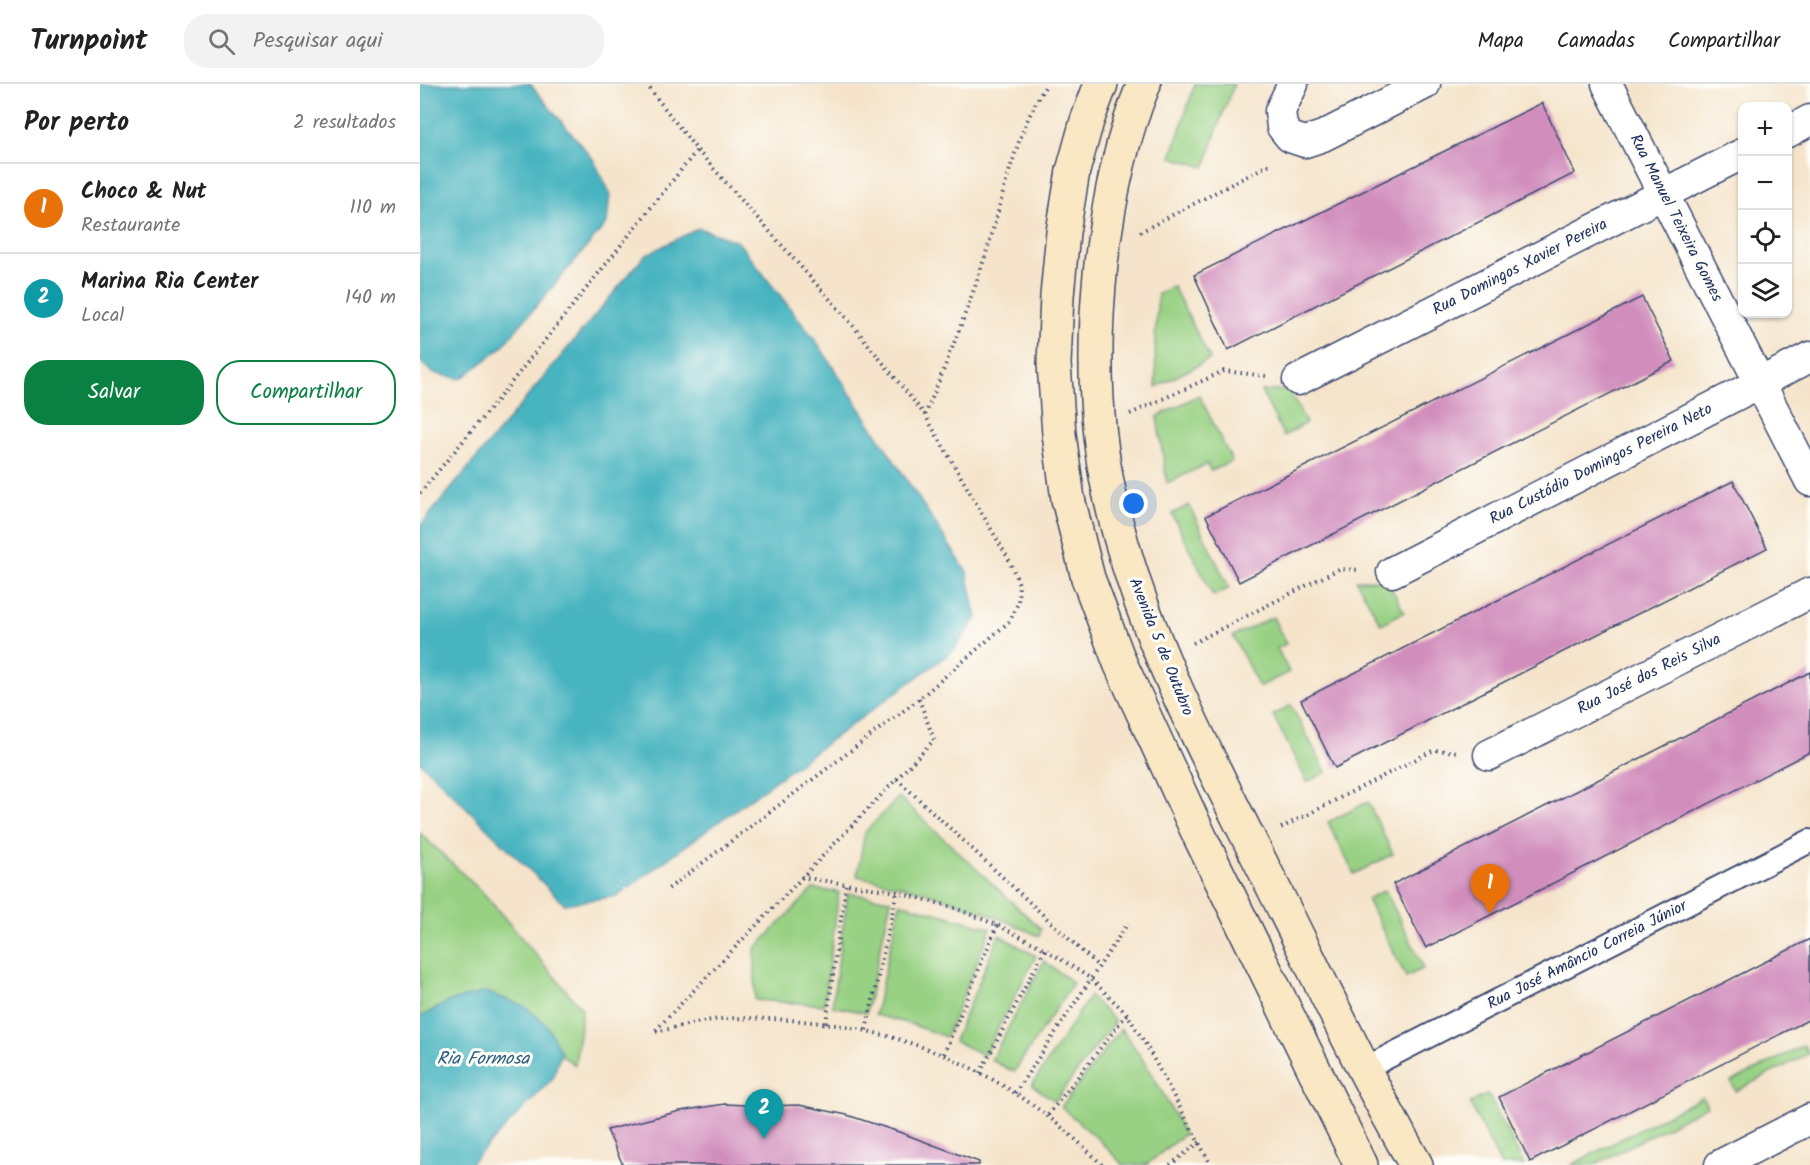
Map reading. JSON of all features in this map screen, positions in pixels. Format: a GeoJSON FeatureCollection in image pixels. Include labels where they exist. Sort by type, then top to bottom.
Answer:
{"type":"FeatureCollection","features":[{"type":"Feature","properties":{"kind":"main road"},"geometry":{"type":"LineString","coordinates":[[1101,84],[1073,171],[1056,296],[1054,364],[1059,434],[1071,510],[1088,578],[1120,663],[1201,839],[1361,1165]]}},
{"type":"Feature","properties":{"kind":"main road","name":"Avenida 5 de Outubro"},"geometry":{"type":"LineString","coordinates":[[1144,84],[1120,158],[1105,227],[1096,305],[1095,368],[1099,428],[1109,494],[1125,554],[1163,658],[1195,731],[1364,1069],[1416,1165]]}},
{"type":"Feature","properties":{"kind":"street"},"geometry":{"type":"LineString","coordinates":[[1293,84],[1280,111],[1282,127],[1290,137],[1305,142],[1323,136],[1425,84]]}},
{"type":"Feature","properties":{"kind":"street","name":"Rua Manuel Teixeira Gomes"},"geometry":{"type":"LineString","coordinates":[[1607,84],[1810,481]]}},
{"type":"Feature","properties":{"kind":"street"},"geometry":{"type":"LineString","coordinates":[[1792,130],[1810,120]]}},
{"type":"Feature","properties":{"kind":"street","name":"Rua Domingos Xavier Pereira"},"geometry":{"type":"LineString","coordinates":[[1298,380],[1739,156]]}},
{"type":"Feature","properties":{"kind":"street","name":"Rua Custódio Domingos Pereira Neto"},"geometry":{"type":"LineString","coordinates":[[1392,572],[1810,357]]}},
{"type":"Feature","properties":{"kind":"street","name":"Rua José dos Reis Silva"},"geometry":{"type":"LineString","coordinates":[[1489,755],[1810,593]]}},
{"type":"Feature","properties":{"kind":"street","name":"Rua José Amâncio Correia Júnior"},"geometry":{"type":"LineString","coordinates":[[1364,1069],[1810,841]]}},
{"type":"Feature","properties":{"kind":"street"},"geometry":{"type":"LineString","coordinates":[[1720,1165],[1810,1119]]}},
{"type":"Feature","properties":{"kind":"path"},"geometry":{"type":"LineString","coordinates":[[646,84],[698,150],[850,322],[925,415],[1009,560],[1019,584],[1018,603],[1010,621],[919,699],[668,889]]}},
{"type":"Feature","properties":{"kind":"path"},"geometry":{"type":"LineString","coordinates":[[925,415],[953,349],[987,250],[1015,156],[1037,100],[1047,84]]}},
{"type":"Feature","properties":{"kind":"path"},"geometry":{"type":"LineString","coordinates":[[1102,252],[1323,136]]}},
{"type":"Feature","properties":{"kind":"path"},"geometry":{"type":"LineString","coordinates":[[420,493],[698,150]]}},
{"type":"Feature","properties":{"kind":"path"},"geometry":{"type":"LineString","coordinates":[[1099,428],[1224,371],[1298,380]]}},
{"type":"Feature","properties":{"kind":"path"},"geometry":{"type":"LineString","coordinates":[[1163,658],[1339,569],[1392,572]]}},
{"type":"Feature","properties":{"kind":"path"},"geometry":{"type":"LineString","coordinates":[[919,699],[934,740],[654,1032],[720,1019],[773,1019],[826,1023],[866,1030],[906,1041],[944,1054],[1014,1093],[1048,1115],[1102,1165]]}},
{"type":"Feature","properties":{"kind":"path"},"geometry":{"type":"LineString","coordinates":[[1251,843],[1434,750],[1489,755]]}},
{"type":"Feature","properties":{"kind":"path"},"geometry":{"type":"LineString","coordinates":[[897,779],[1098,966]]}},
{"type":"Feature","properties":{"kind":"path"},"geometry":{"type":"LineString","coordinates":[[801,877],[897,892],[952,907],[997,925],[1045,949],[1090,978],[1127,1014],[1211,1165]]}},
{"type":"Feature","properties":{"kind":"path"},"geometry":{"type":"LineString","coordinates":[[826,1023],[846,884]]}},
{"type":"Feature","properties":{"kind":"path"},"geometry":{"type":"LineString","coordinates":[[866,1030],[897,892]]}},
{"type":"Feature","properties":{"kind":"path"},"geometry":{"type":"LineString","coordinates":[[1014,1093],[1128,923]]}},
{"type":"Feature","properties":{"kind":"path"},"geometry":{"type":"LineString","coordinates":[[944,1054],[997,925]]}},
{"type":"Feature","properties":{"kind":"path"},"geometry":{"type":"LineString","coordinates":[[980,1073],[1045,949]]}},
{"type":"Feature","properties":{"kind":"path"},"geometry":{"type":"LineString","coordinates":[[1048,1115],[1127,1014]]}},
{"type":"Feature","properties":{"kind":"path"},"geometry":{"type":"LineString","coordinates":[[1170,1165],[1200,1142]]}},
{"type":"Feature","properties":{"kind":"green space"},"geometry":{"type":"Polygon","coordinates":[[[1195,84],[1234,84],[1205,167],[1171,157],[1195,84]]]}},
{"type":"Feature","properties":{"kind":"green space"},"geometry":{"type":"Polygon","coordinates":[[[1173,286],[1210,359],[1156,387],[1155,337],[1158,294],[1173,286]]]}},
{"type":"Feature","properties":{"kind":"green space"},"geometry":{"type":"Polygon","coordinates":[[[1289,390],[1306,423],[1284,436],[1261,391],[1289,390]]]}},
{"type":"Feature","properties":{"kind":"green space"},"geometry":{"type":"Polygon","coordinates":[[[1199,395],[1232,461],[1211,471],[1207,464],[1167,483],[1157,417],[1199,395]]]}},
{"type":"Feature","properties":{"kind":"green space"},"geometry":{"type":"Polygon","coordinates":[[[1189,505],[1229,588],[1213,596],[1172,514],[1189,505]]]}},
{"type":"Feature","properties":{"kind":"green space"},"geometry":{"type":"Polygon","coordinates":[[[1356,580],[1387,580],[1404,612],[1381,624],[1356,580]]]}},
{"type":"Feature","properties":{"kind":"green space"},"geometry":{"type":"Polygon","coordinates":[[[1273,617],[1286,644],[1277,648],[1289,672],[1259,687],[1233,636],[1273,617]]]}},
{"type":"Feature","properties":{"kind":"green space"},"geometry":{"type":"Polygon","coordinates":[[[1291,705],[1326,772],[1307,782],[1273,715],[1291,705]]]}},
{"type":"Feature","properties":{"kind":"green space"},"geometry":{"type":"Polygon","coordinates":[[[899,797],[1041,929],[1039,936],[950,900],[857,876],[865,832],[899,797]]]}},
{"type":"Feature","properties":{"kind":"green space"},"geometry":{"type":"Polygon","coordinates":[[[1368,802],[1393,854],[1354,874],[1328,822],[1368,802]]]}},
{"type":"Feature","properties":{"kind":"green space"},"geometry":{"type":"Polygon","coordinates":[[[420,833],[485,895],[582,1009],[575,1065],[557,1052],[420,1021],[420,833]]]}},
{"type":"Feature","properties":{"kind":"green space"},"geometry":{"type":"Polygon","coordinates":[[[813,889],[839,892],[824,1005],[755,1000],[755,949],[813,889]]]}},
{"type":"Feature","properties":{"kind":"green space"},"geometry":{"type":"Polygon","coordinates":[[[1385,890],[1424,968],[1406,977],[1367,899],[1385,890]]]}},
{"type":"Feature","properties":{"kind":"green space"},"geometry":{"type":"Polygon","coordinates":[[[848,893],[891,900],[866,1013],[832,1006],[848,893]]]}},
{"type":"Feature","properties":{"kind":"green space"},"geometry":{"type":"Polygon","coordinates":[[[900,903],[991,928],[946,1037],[875,1015],[900,903]]]}},
{"type":"Feature","properties":{"kind":"green space"},"geometry":{"type":"Polygon","coordinates":[[[999,935],[1036,956],[984,1055],[954,1041],[999,935]]]}},
{"type":"Feature","properties":{"kind":"green space"},"geometry":{"type":"Polygon","coordinates":[[[1044,961],[1073,983],[1014,1072],[991,1060],[1044,961]]]}},
{"type":"Feature","properties":{"kind":"green space"},"geometry":{"type":"Polygon","coordinates":[[[1090,996],[1115,1021],[1055,1101],[1032,1085],[1090,996]]]}},
{"type":"Feature","properties":{"kind":"green space"},"geometry":{"type":"Polygon","coordinates":[[[1121,1029],[1163,1093],[1184,1134],[1146,1165],[1123,1165],[1098,1139],[1061,1107],[1121,1029]]]}},
{"type":"Feature","properties":{"kind":"green space"},"geometry":{"type":"Polygon","coordinates":[[[1804,1045],[1808,1054],[1736,1091],[1731,1082],[1804,1045]]]}},
{"type":"Feature","properties":{"kind":"green space"},"geometry":{"type":"Polygon","coordinates":[[[1488,1094],[1524,1165],[1501,1165],[1470,1103],[1488,1094]]]}},
{"type":"Feature","properties":{"kind":"green space"},"geometry":{"type":"Polygon","coordinates":[[[1702,1097],[1707,1106],[1594,1165],[1571,1165],[1702,1097]]]}},
{"type":"Feature","properties":{"kind":"water"},"geometry":{"type":"Polygon","coordinates":[[[420,84],[530,84],[593,159],[610,193],[607,223],[500,349],[461,379],[432,373],[420,361],[420,84]]]}},
{"type":"Feature","properties":{"kind":"water"},"geometry":{"type":"Polygon","coordinates":[[[699,228],[738,242],[816,341],[967,572],[977,618],[953,651],[617,896],[564,904],[420,762],[420,526],[645,255],[699,228]]]}},
{"type":"Feature","properties":{"kind":"water","name":"Ria Formosa"},"geometry":{"type":"Polygon","coordinates":[[[486,992],[524,1006],[546,1024],[561,1052],[553,1078],[469,1165],[420,1165],[420,1017],[450,1001],[486,992]]]}},
{"type":"Feature","properties":{"kind":"building"},"geometry":{"type":"Polygon","coordinates":[[[1542,103],[1575,173],[1228,350],[1194,275],[1542,103]]]}},
{"type":"Feature","properties":{"kind":"building"},"geometry":{"type":"Polygon","coordinates":[[[1642,297],[1674,361],[1239,582],[1206,516],[1642,297]]]}},
{"type":"Feature","properties":{"kind":"building"},"geometry":{"type":"Polygon","coordinates":[[[1733,481],[1767,548],[1335,768],[1301,700],[1733,481]]]}},
{"type":"Feature","properties":{"kind":"building"},"geometry":{"type":"Polygon","coordinates":[[[1810,672],[1810,752],[1426,948],[1393,884],[1810,672]]]}},
{"type":"Feature","properties":{"kind":"building"},"geometry":{"type":"Polygon","coordinates":[[[1810,939],[1810,1019],[1530,1162],[1499,1097],[1810,939]]]}},
{"type":"Feature","properties":{"kind":"building"},"geometry":{"type":"Polygon","coordinates":[[[725,1104],[799,1105],[847,1115],[979,1162],[979,1165],[623,1165],[607,1130],[680,1111],[725,1104]]]}},
{"type":"Feature","properties":{"kind":"place","name":"Choco & Nut"},"geometry":{"type":"Point","coordinates":[1490,914]}},
{"type":"Feature","properties":{"kind":"place","name":"Marina Ria Center"},"geometry":{"type":"Point","coordinates":[764,1139]}}]}
